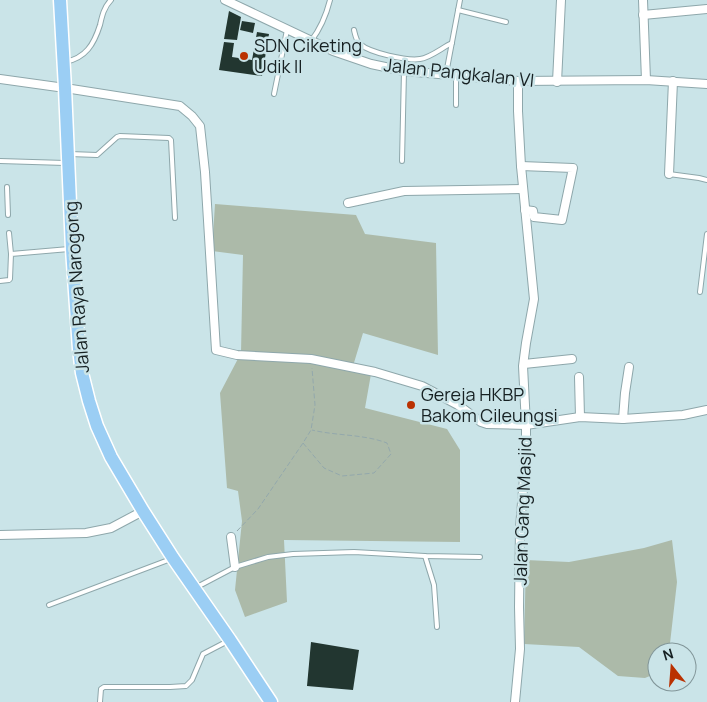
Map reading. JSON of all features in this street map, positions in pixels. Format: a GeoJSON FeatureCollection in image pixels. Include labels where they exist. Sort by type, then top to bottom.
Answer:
{"type":"FeatureCollection","features":[{"type":"Feature","properties":{"kind":"main road","name":"Jalan Raya Narogong"},"geometry":{"type":"LineString","coordinates":[[60,0],[72,249],[79,349],[82,373],[89,401],[97,426],[111,457],[143,512],[271,702]]}},
{"type":"Feature","properties":{"kind":"street","name":"Jalan Pangkalan VI"},"geometry":{"type":"LineString","coordinates":[[225,0],[333,51],[371,64],[404,71],[518,81],[646,80],[707,84]]}},
{"type":"Feature","properties":{"kind":"street"},"geometry":{"type":"LineString","coordinates":[[557,82],[561,0]]}},
{"type":"Feature","properties":{"kind":"street"},"geometry":{"type":"LineString","coordinates":[[642,0],[646,80]]}},
{"type":"Feature","properties":{"kind":"street"},"geometry":{"type":"LineString","coordinates":[[643,15],[707,10]]}},
{"type":"Feature","properties":{"kind":"street"},"geometry":{"type":"LineString","coordinates":[[0,79],[180,106],[200,126],[205,172],[216,350],[237,355],[311,359],[375,372],[422,386],[458,405],[481,422],[487,424],[526,425],[580,417],[623,419],[683,415],[707,410]]}},
{"type":"Feature","properties":{"kind":"street","name":"Jalan Gang Masjid"},"geometry":{"type":"LineString","coordinates":[[515,702],[520,649],[520,528],[526,452],[524,364],[534,299],[521,166],[518,81]]}},
{"type":"Feature","properties":{"kind":"street"},"geometry":{"type":"LineString","coordinates":[[669,174],[673,81]]}},
{"type":"Feature","properties":{"kind":"street"},"geometry":{"type":"LineString","coordinates":[[521,166],[573,168],[562,220],[534,217],[533,211],[525,210]]}},
{"type":"Feature","properties":{"kind":"street"},"geometry":{"type":"LineString","coordinates":[[348,203],[404,192],[523,189]]}},
{"type":"Feature","properties":{"kind":"street"},"geometry":{"type":"LineString","coordinates":[[524,364],[572,359]]}},
{"type":"Feature","properties":{"kind":"street"},"geometry":{"type":"LineString","coordinates":[[623,419],[629,366]]}},
{"type":"Feature","properties":{"kind":"street"},"geometry":{"type":"LineString","coordinates":[[579,377],[580,417]]}},
{"type":"Feature","properties":{"kind":"street"},"geometry":{"type":"LineString","coordinates":[[0,535],[86,533],[111,528],[143,512]]}},
{"type":"Feature","properties":{"kind":"street"},"geometry":{"type":"LineString","coordinates":[[231,537],[235,567]]}},
{"type":"Feature","properties":{"kind":"lane"},"geometry":{"type":"LineString","coordinates":[[63,62],[74,60],[89,50],[99,29],[104,10],[111,0]]}},
{"type":"Feature","properties":{"kind":"lane"},"geometry":{"type":"LineString","coordinates":[[311,41],[319,31],[330,0]]}},
{"type":"Feature","properties":{"kind":"lane"},"geometry":{"type":"LineString","coordinates":[[445,74],[460,0]]}},
{"type":"Feature","properties":{"kind":"lane"},"geometry":{"type":"LineString","coordinates":[[458,10],[506,22]]}},
{"type":"Feature","properties":{"kind":"lane"},"geometry":{"type":"LineString","coordinates":[[274,94],[287,30]]}},
{"type":"Feature","properties":{"kind":"lane"},"geometry":{"type":"LineString","coordinates":[[354,30],[356,39],[360,44],[378,53],[405,59],[425,58],[452,43]]}},
{"type":"Feature","properties":{"kind":"lane"},"geometry":{"type":"LineString","coordinates":[[402,161],[404,71]]}},
{"type":"Feature","properties":{"kind":"lane"},"geometry":{"type":"LineString","coordinates":[[456,75],[456,105]]}},
{"type":"Feature","properties":{"kind":"lane"},"geometry":{"type":"LineString","coordinates":[[0,161],[97,155],[116,137],[120,136],[169,138],[171,140],[175,218]]}},
{"type":"Feature","properties":{"kind":"lane"},"geometry":{"type":"LineString","coordinates":[[669,174],[707,180]]}},
{"type":"Feature","properties":{"kind":"lane"},"geometry":{"type":"LineString","coordinates":[[7,187],[8,215]]}},
{"type":"Feature","properties":{"kind":"lane"},"geometry":{"type":"LineString","coordinates":[[0,281],[10,280],[11,254],[9,233]]}},
{"type":"Feature","properties":{"kind":"lane"},"geometry":{"type":"LineString","coordinates":[[700,292],[707,234]]}},
{"type":"Feature","properties":{"kind":"lane"},"geometry":{"type":"LineString","coordinates":[[11,254],[72,249]]}},
{"type":"Feature","properties":{"kind":"lane"},"geometry":{"type":"LineString","coordinates":[[195,588],[235,567],[268,557],[293,554],[354,552],[480,557]]}},
{"type":"Feature","properties":{"kind":"lane"},"geometry":{"type":"LineString","coordinates":[[425,556],[434,585],[438,626]]}},
{"type":"Feature","properties":{"kind":"lane"},"geometry":{"type":"LineString","coordinates":[[49,605],[174,558]]}},
{"type":"Feature","properties":{"kind":"lane"},"geometry":{"type":"LineString","coordinates":[[100,702],[101,689],[104,687],[186,686],[192,680],[203,654],[230,640]]}},
{"type":"Feature","properties":{"kind":"path"},"geometry":{"type":"LineString","coordinates":[[231,537],[258,509],[311,430],[315,405],[311,359]]}},
{"type":"Feature","properties":{"kind":"path"},"geometry":{"type":"LineString","coordinates":[[303,444],[324,468],[342,476],[374,473],[391,454],[387,443],[373,438],[330,434],[311,430]]}},
{"type":"Feature","properties":{"kind":"green space"},"geometry":{"type":"Polygon","coordinates":[[[215,204],[356,215],[365,234],[436,243],[438,355],[363,333],[353,366],[371,374],[365,408],[447,429],[460,450],[460,542],[284,540],[287,602],[245,617],[235,590],[242,521],[238,491],[227,488],[220,393],[241,353],[243,255],[212,251],[215,204]]]}},
{"type":"Feature","properties":{"kind":"green space"},"geometry":{"type":"Polygon","coordinates":[[[672,540],[677,582],[670,642],[647,642],[647,677],[618,676],[579,647],[524,644],[526,560],[569,562],[644,548],[672,540]]]}},
{"type":"Feature","properties":{"kind":"building"},"geometry":{"type":"Polygon","coordinates":[[[229,11],[241,17],[237,40],[224,39],[229,11]]]}},
{"type":"Feature","properties":{"kind":"building"},"geometry":{"type":"Polygon","coordinates":[[[242,21],[255,23],[253,33],[240,30],[242,21]]]}},
{"type":"Feature","properties":{"kind":"building"},"geometry":{"type":"Polygon","coordinates":[[[257,32],[269,34],[262,76],[219,70],[224,42],[234,43],[232,57],[252,60],[257,32]]]}},
{"type":"Feature","properties":{"kind":"building"},"geometry":{"type":"Polygon","coordinates":[[[311,642],[359,650],[353,690],[307,686],[311,642]]]}},
{"type":"Feature","properties":{"kind":"place","name":"SDN Ciketing Udik II"},"geometry":{"type":"Point","coordinates":[244,56]}},
{"type":"Feature","properties":{"kind":"place","name":"Gereja HKBP Bakom Cileungsi"},"geometry":{"type":"Point","coordinates":[411,405]}}]}
